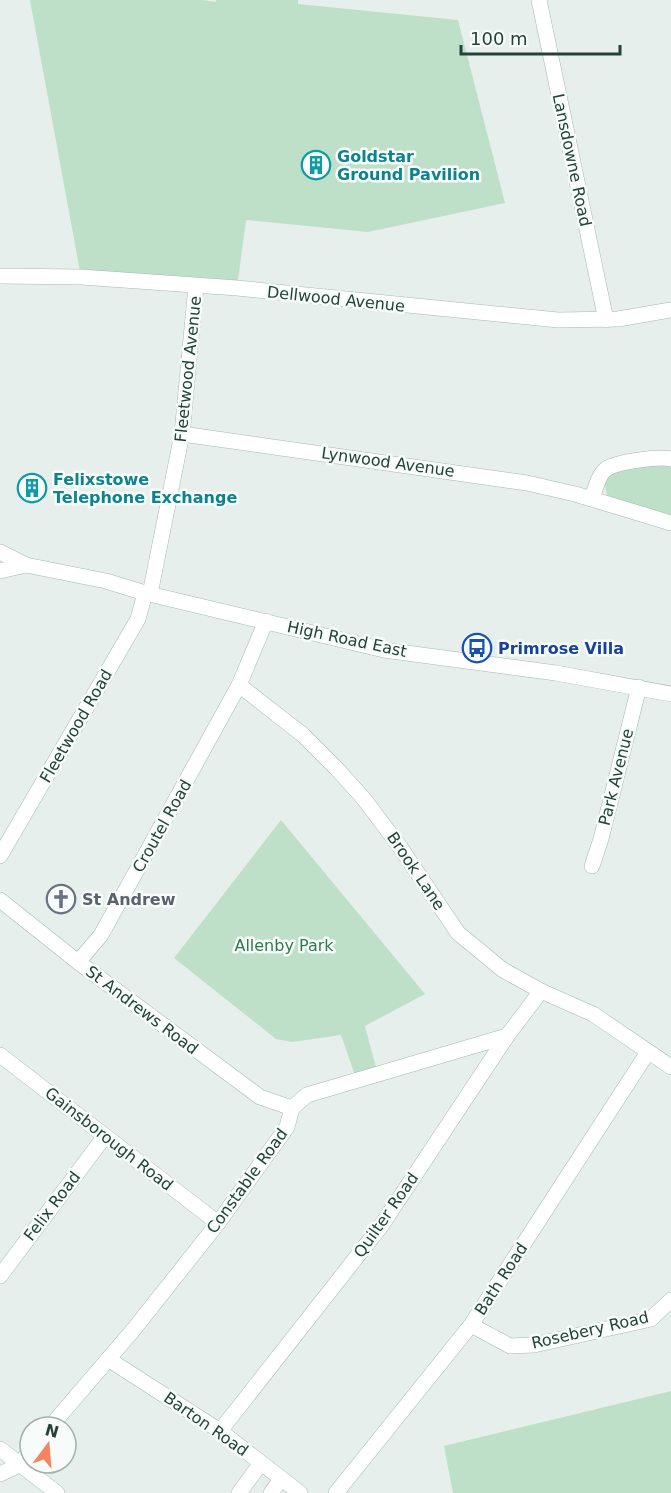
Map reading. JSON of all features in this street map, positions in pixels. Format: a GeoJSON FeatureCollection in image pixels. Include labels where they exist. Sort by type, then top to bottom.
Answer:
{"type":"FeatureCollection","features":[{"type":"Feature","properties":{"kind":"street","name":"Lansdowne Road"},"geometry":{"type":"LineString","coordinates":[[539,0],[606,321]]}},
{"type":"Feature","properties":{"kind":"street","name":"Dellwood Avenue"},"geometry":{"type":"LineString","coordinates":[[0,276],[81,277],[196,286],[549,320],[606,321],[671,310]]}},
{"type":"Feature","properties":{"kind":"street","name":"Fleetwood Avenue"},"geometry":{"type":"LineString","coordinates":[[147,594],[182,435],[196,286]]}},
{"type":"Feature","properties":{"kind":"street","name":"Lynwood Avenue"},"geometry":{"type":"LineString","coordinates":[[182,435],[455,471],[538,485],[671,523]]}},
{"type":"Feature","properties":{"kind":"street"},"geometry":{"type":"LineString","coordinates":[[592,499],[602,473],[610,467],[651,459],[671,459]]}},
{"type":"Feature","properties":{"kind":"street","name":"High Road East"},"geometry":{"type":"LineString","coordinates":[[0,552],[26,565],[106,581],[147,594],[384,650],[556,673],[671,694]]}},
{"type":"Feature","properties":{"kind":"street","name":"High Road East"},"geometry":{"type":"LineString","coordinates":[[0,571],[26,565]]}},
{"type":"Feature","properties":{"kind":"street","name":"Fleetwood Road"},"geometry":{"type":"LineString","coordinates":[[0,856],[138,619],[147,594]]}},
{"type":"Feature","properties":{"kind":"street"},"geometry":{"type":"LineString","coordinates":[[239,685],[266,621]]}},
{"type":"Feature","properties":{"kind":"street","name":"Croutel Road"},"geometry":{"type":"LineString","coordinates":[[78,962],[101,935],[239,685]]}},
{"type":"Feature","properties":{"kind":"street","name":"Brook Lane"},"geometry":{"type":"LineString","coordinates":[[239,685],[303,735],[364,799],[400,847],[458,933],[503,970],[541,991],[593,1014],[671,1067]]}},
{"type":"Feature","properties":{"kind":"street","name":"Park Avenue"},"geometry":{"type":"LineString","coordinates":[[592,866],[601,839],[639,687]]}},
{"type":"Feature","properties":{"kind":"street","name":"St Andrews Road"},"geometry":{"type":"LineString","coordinates":[[0,900],[78,962],[260,1097],[292,1108]]}},
{"type":"Feature","properties":{"kind":"street","name":"Quilter Road"},"geometry":{"type":"LineString","coordinates":[[220,1431],[381,1226],[507,1036],[541,991]]}},
{"type":"Feature","properties":{"kind":"street","name":"Constable Road"},"geometry":{"type":"LineString","coordinates":[[60,1415],[218,1222],[287,1127],[292,1108],[307,1095],[507,1036]]}},
{"type":"Feature","properties":{"kind":"street","name":"Bath Road"},"geometry":{"type":"LineString","coordinates":[[336,1493],[471,1325],[648,1052]]}},
{"type":"Feature","properties":{"kind":"street","name":"Gainsborough Road"},"geometry":{"type":"LineString","coordinates":[[0,1055],[218,1222]]}},
{"type":"Feature","properties":{"kind":"street","name":"Felix Road"},"geometry":{"type":"LineString","coordinates":[[0,1276],[105,1136]]}},
{"type":"Feature","properties":{"kind":"street","name":"Rosebery Road"},"geometry":{"type":"LineString","coordinates":[[471,1325],[510,1346],[534,1345],[651,1319],[671,1300]]}},
{"type":"Feature","properties":{"kind":"street","name":"Barton Road"},"geometry":{"type":"LineString","coordinates":[[108,1359],[220,1431],[300,1493]]}},
{"type":"Feature","properties":{"kind":"street"},"geometry":{"type":"LineString","coordinates":[[0,1449],[18,1464]]}},
{"type":"Feature","properties":{"kind":"street"},"geometry":{"type":"LineString","coordinates":[[239,1493],[261,1463]]}},
{"type":"Feature","properties":{"kind":"street"},"geometry":{"type":"LineString","coordinates":[[0,1474],[18,1465]]}},
{"type":"Feature","properties":{"kind":"street"},"geometry":{"type":"LineString","coordinates":[[33,1475],[57,1493]]}},
{"type":"Feature","properties":{"kind":"street"},"geometry":{"type":"LineString","coordinates":[[271,1493],[281,1479]]}},
{"type":"Feature","properties":{"kind":"green space"},"geometry":{"type":"Polygon","coordinates":[[[30,0],[202,0],[216,2],[216,0],[298,0],[298,4],[458,20],[505,203],[368,232],[246,220],[237,288],[81,277],[30,0]]]}},
{"type":"Feature","properties":{"kind":"green space"},"geometry":{"type":"Polygon","coordinates":[[[671,463],[671,520],[614,502],[607,495],[604,481],[611,471],[671,463]]]}},
{"type":"Feature","properties":{"kind":"green space","name":"Allenby Park"},"geometry":{"type":"Polygon","coordinates":[[[281,820],[425,994],[365,1026],[378,1075],[357,1081],[341,1035],[292,1042],[276,1039],[174,958],[281,820]]]}},
{"type":"Feature","properties":{"kind":"green space"},"geometry":{"type":"Polygon","coordinates":[[[671,1391],[671,1493],[453,1493],[444,1446],[671,1391]]]}},
{"type":"Feature","properties":{"kind":"place","name":"Goldstar Ground Pavilion"},"geometry":{"type":"Point","coordinates":[316,165]}},
{"type":"Feature","properties":{"kind":"place","name":"Felixstowe Telephone Exchange"},"geometry":{"type":"Point","coordinates":[32,488]}},
{"type":"Feature","properties":{"kind":"place","name":"Primrose Villa"},"geometry":{"type":"Point","coordinates":[477,648]}},
{"type":"Feature","properties":{"kind":"place","name":"St Andrew"},"geometry":{"type":"Point","coordinates":[61,899]}}]}
